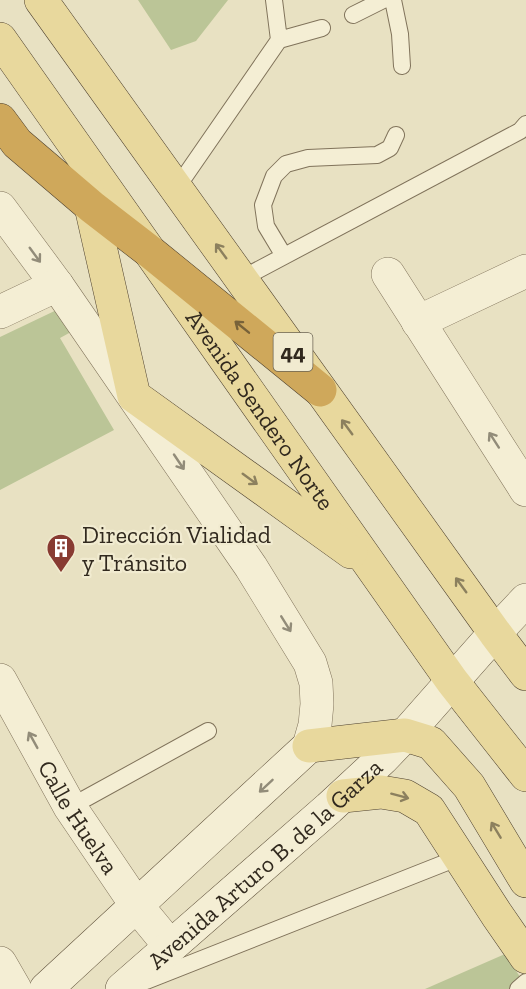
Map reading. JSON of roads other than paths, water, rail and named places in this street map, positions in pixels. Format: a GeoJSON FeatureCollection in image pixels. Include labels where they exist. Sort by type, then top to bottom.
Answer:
{"type":"FeatureCollection","features":[{"type":"Feature","properties":{"kind":"highway"},"geometry":{"type":"LineString","coordinates":[[0,120],[17,143],[92,207],[320,390]]}},
{"type":"Feature","properties":{"kind":"main road","name":"44"},"geometry":{"type":"LineString","coordinates":[[41,0],[526,674]]}},
{"type":"Feature","properties":{"kind":"main road"},"geometry":{"type":"LineString","coordinates":[[65,0],[68,22],[77,48],[92,71]]}},
{"type":"Feature","properties":{"kind":"main road","name":"Avenida Sendero Norte"},"geometry":{"type":"LineString","coordinates":[[0,39],[452,681],[526,775]]}},
{"type":"Feature","properties":{"kind":"main road"},"geometry":{"type":"LineString","coordinates":[[74,144],[92,207],[134,396],[372,567]]}},
{"type":"Feature","properties":{"kind":"main road"},"geometry":{"type":"LineString","coordinates":[[309,746],[405,735],[431,743],[469,786],[523,867]]}},
{"type":"Feature","properties":{"kind":"main road"},"geometry":{"type":"LineString","coordinates":[[343,796],[381,792],[405,796],[429,810],[526,957]]}},
{"type":"Feature","properties":{"kind":"street"},"geometry":{"type":"LineString","coordinates":[[0,208],[57,285],[251,567],[310,663],[316,683],[315,725],[309,746],[46,989]]}},
{"type":"Feature","properties":{"kind":"street"},"geometry":{"type":"LineString","coordinates":[[418,322],[526,271]]}},
{"type":"Feature","properties":{"kind":"street"},"geometry":{"type":"LineString","coordinates":[[388,274],[526,490]]}},
{"type":"Feature","properties":{"kind":"street"},"geometry":{"type":"LineString","coordinates":[[0,312],[57,285]]}},
{"type":"Feature","properties":{"kind":"street"},"geometry":{"type":"LineString","coordinates":[[452,681],[526,600]]}},
{"type":"Feature","properties":{"kind":"street","name":"Calle Huelva"},"geometry":{"type":"LineString","coordinates":[[0,680],[70,807],[137,906],[170,946]]}},
{"type":"Feature","properties":{"kind":"street","name":"Avenida Arturo B. de la Garza"},"geometry":{"type":"LineString","coordinates":[[124,989],[170,946],[343,796],[405,735],[452,681]]}},
{"type":"Feature","properties":{"kind":"street"},"geometry":{"type":"LineString","coordinates":[[0,963],[15,989]]}},
{"type":"Feature","properties":{"kind":"lane"},"geometry":{"type":"LineString","coordinates":[[274,0],[279,40]]}},
{"type":"Feature","properties":{"kind":"lane"},"geometry":{"type":"LineString","coordinates":[[353,15],[383,0]]}},
{"type":"Feature","properties":{"kind":"lane"},"geometry":{"type":"LineString","coordinates":[[393,0],[400,34],[402,66]]}},
{"type":"Feature","properties":{"kind":"lane"},"geometry":{"type":"LineString","coordinates":[[176,189],[279,40],[322,28]]}},
{"type":"Feature","properties":{"kind":"lane"},"geometry":{"type":"LineString","coordinates":[[241,279],[520,131],[526,124]]}},
{"type":"Feature","properties":{"kind":"lane"},"geometry":{"type":"LineString","coordinates":[[284,256],[266,226],[263,205],[274,176],[286,164],[308,158],[376,155],[390,148],[396,135]]}},
{"type":"Feature","properties":{"kind":"lane"},"geometry":{"type":"LineString","coordinates":[[70,807],[208,731]]}},
{"type":"Feature","properties":{"kind":"lane"},"geometry":{"type":"LineString","coordinates":[[124,989],[460,857]]}},
{"type":"Feature","properties":{"kind":"lane"},"geometry":{"type":"LineString","coordinates":[[519,989],[526,982]]}},
{"type":"Feature","properties":{"kind":"place","name":"Dirección Vialidad y Tránsito"},"geometry":{"type":"Point","coordinates":[61,574]}}]}
